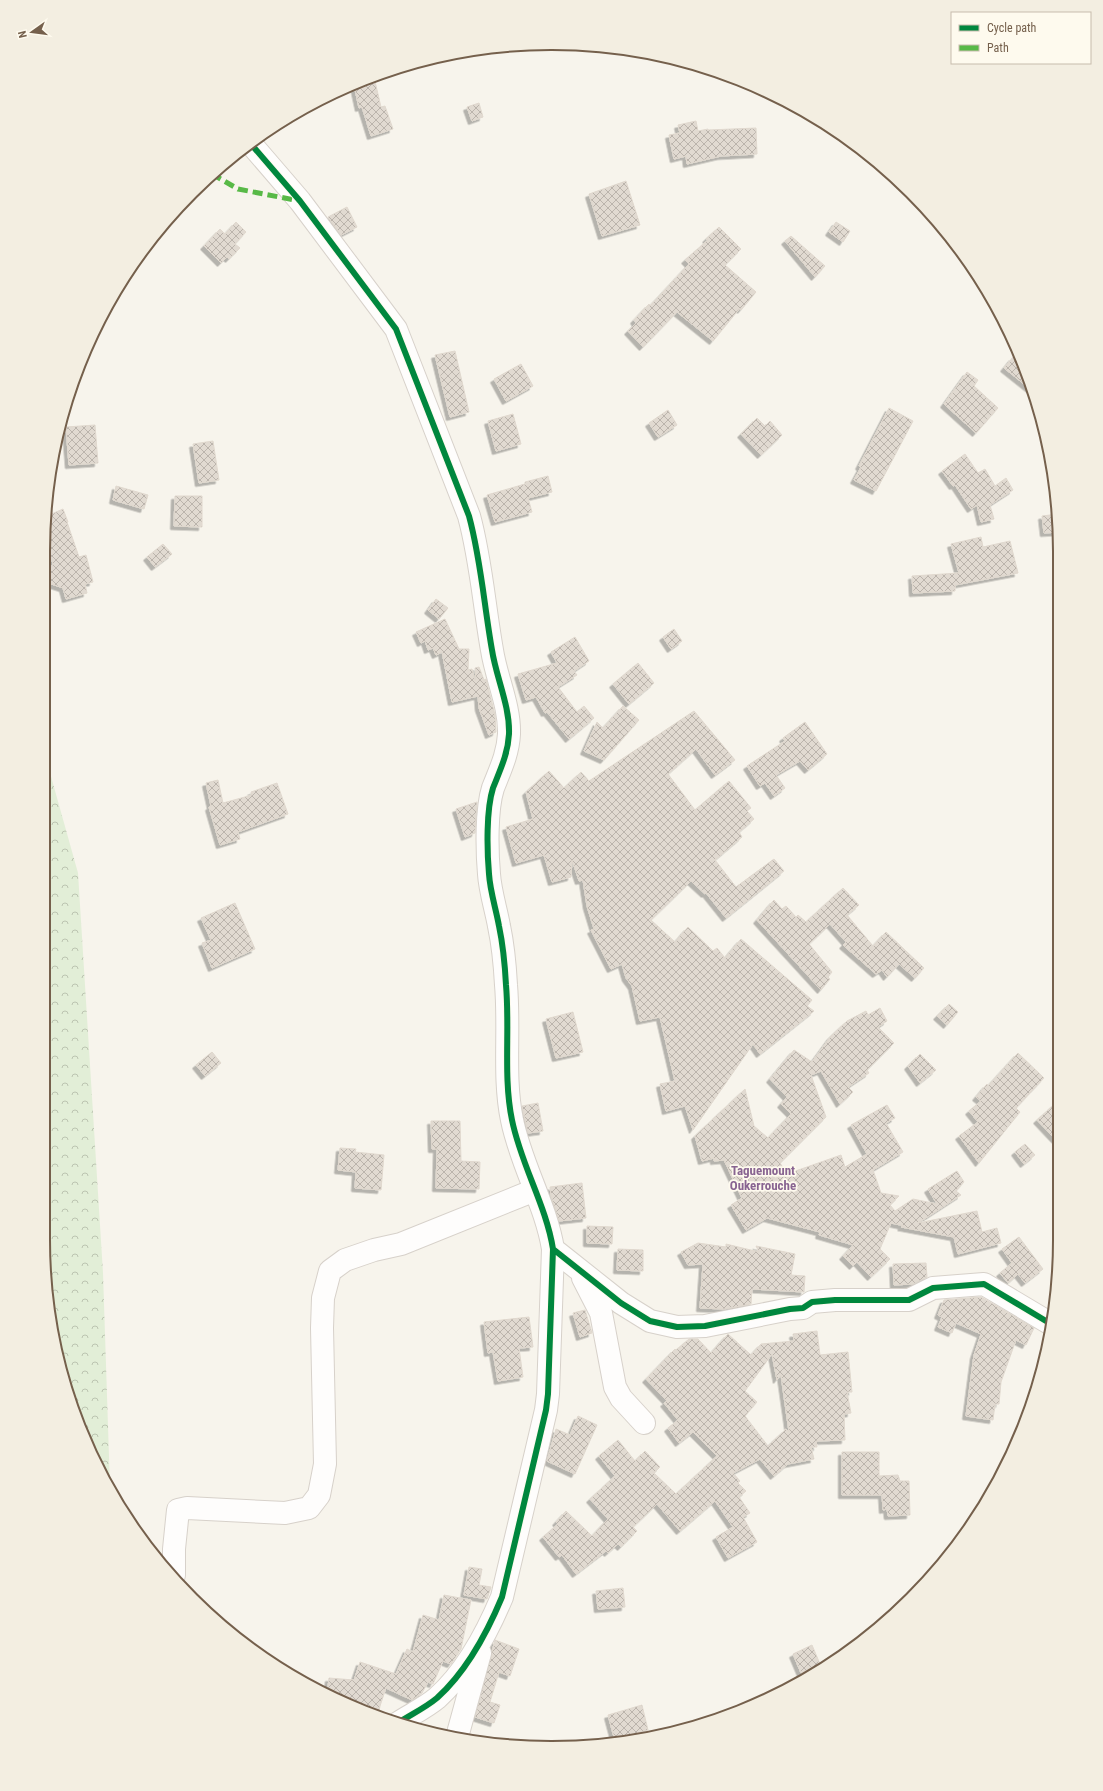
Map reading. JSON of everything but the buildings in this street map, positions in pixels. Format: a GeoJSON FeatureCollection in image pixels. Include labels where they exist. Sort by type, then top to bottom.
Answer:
{"type":"FeatureCollection","features":[{"type":"Feature","properties":{"kind":"street"},"geometry":{"type":"LineString","coordinates":[[255,148],[300,201],[396,329],[469,516],[477,545],[492,650],[505,706],[509,732],[508,750],[502,769],[493,789],[489,810],[489,876],[500,929],[506,986],[509,1095],[512,1119],[517,1141],[550,1232],[552,1249],[553,1267],[546,1410],[502,1597],[485,1633],[455,1679],[436,1699],[405,1719]]}},
{"type":"Feature","properties":{"kind":"street"},"geometry":{"type":"LineString","coordinates":[[174,1570],[174,1549],[178,1510],[187,1508],[285,1513],[309,1508],[318,1495],[325,1464],[322,1328],[323,1298],[330,1271],[345,1260],[374,1250],[401,1244],[535,1190]]}},
{"type":"Feature","properties":{"kind":"street"},"geometry":{"type":"LineString","coordinates":[[552,1249],[579,1272],[620,1303],[650,1321],[677,1327],[705,1326],[790,1309],[804,1308],[812,1302],[835,1300],[909,1300],[933,1288],[977,1283],[989,1286],[1046,1321]]}},
{"type":"Feature","properties":{"kind":"street"},"geometry":{"type":"LineString","coordinates":[[579,1272],[602,1313],[615,1387],[621,1398],[644,1423]]}},
{"type":"Feature","properties":{"kind":"street"},"geometry":{"type":"LineString","coordinates":[[458,1732],[485,1633]]}},
{"type":"Feature","properties":{"kind":"green space"},"geometry":{"type":"Polygon","coordinates":[[[50,773],[78,873],[103,1273],[110,1476],[88,1431],[67,1369],[54,1305],[51,1272],[50,773]]]}},
{"type":"Feature","properties":{"kind":"marked path"},"geometry":{"type":"LineString","coordinates":[[218,177],[238,189],[300,201]]}},
{"type":"Feature","properties":{"kind":"cycle path"},"geometry":{"type":"LineString","coordinates":[[254,148],[300,201],[396,329],[469,516],[479,566],[494,660],[509,723],[507,748],[493,788],[489,807],[488,865],[503,948],[507,1002],[507,1070],[509,1104],[516,1137],[545,1217],[553,1249],[548,1394],[546,1410],[502,1597],[496,1611],[475,1651],[448,1688],[432,1702],[405,1719]]}},
{"type":"Feature","properties":{"kind":"cycle path"},"geometry":{"type":"LineString","coordinates":[[553,1249],[621,1303],[650,1321],[677,1327],[705,1326],[790,1309],[803,1308],[812,1302],[835,1300],[909,1300],[933,1288],[984,1284],[1046,1321]]}},
{"type":"Feature","properties":{"kind":"district","name":"Taguemount Oukerrouche"},"geometry":{"type":"Point","coordinates":[763,1178]}}]}
